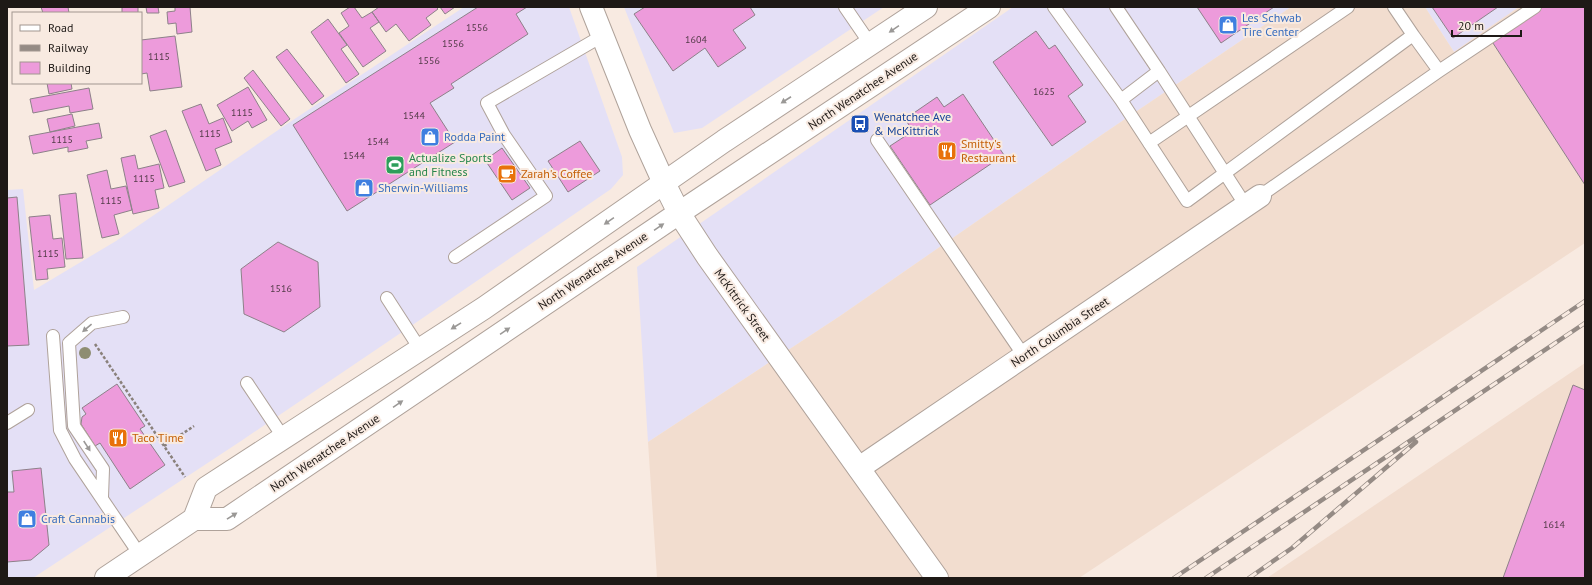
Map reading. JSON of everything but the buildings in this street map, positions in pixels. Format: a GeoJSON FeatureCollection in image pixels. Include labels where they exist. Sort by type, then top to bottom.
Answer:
{"type":"FeatureCollection","features":[{"type":"Feature","properties":{"kind":"main road","name":"McKittrick Street"},"geometry":{"type":"LineString","coordinates":[[590,7],[640,130],[679,214],[707,256],[937,578]]}},
{"type":"Feature","properties":{"kind":"main road"},"geometry":{"type":"LineString","coordinates":[[106,578],[194,519],[206,488],[484,308],[724,141],[871,45],[926,7]]}},
{"type":"Feature","properties":{"kind":"main road","name":"North Wenatchee Avenue"},"geometry":{"type":"LineString","coordinates":[[194,519],[227,519],[989,7]]}},
{"type":"Feature","properties":{"kind":"main road","name":"North Columbia Street"},"geometry":{"type":"LineString","coordinates":[[859,468],[1253,201]]}},
{"type":"Feature","properties":{"kind":"lane"},"geometry":{"type":"LineString","coordinates":[[845,7],[871,45]]}},
{"type":"Feature","properties":{"kind":"lane"},"geometry":{"type":"LineString","coordinates":[[1054,7],[1121,100],[1186,201],[1413,34]]}},
{"type":"Feature","properties":{"kind":"lane"},"geometry":{"type":"LineString","coordinates":[[1116,7],[1225,173],[1253,201],[1438,71],[1535,7]]}},
{"type":"Feature","properties":{"kind":"lane"},"geometry":{"type":"LineString","coordinates":[[1149,144],[1348,7]]}},
{"type":"Feature","properties":{"kind":"lane"},"geometry":{"type":"LineString","coordinates":[[1394,7],[1438,71]]}},
{"type":"Feature","properties":{"kind":"lane"},"geometry":{"type":"LineString","coordinates":[[455,258],[546,196],[504,135],[487,103],[602,36]]}},
{"type":"Feature","properties":{"kind":"lane"},"geometry":{"type":"LineString","coordinates":[[1121,100],[1158,71]]}},
{"type":"Feature","properties":{"kind":"lane"},"geometry":{"type":"LineString","coordinates":[[877,140],[1024,356]]}},
{"type":"Feature","properties":{"kind":"lane"},"geometry":{"type":"LineString","coordinates":[[387,298],[420,349]]}},
{"type":"Feature","properties":{"kind":"lane"},"geometry":{"type":"LineString","coordinates":[[102,497],[103,469],[74,426],[69,343],[92,323],[124,317]]}},
{"type":"Feature","properties":{"kind":"lane"},"geometry":{"type":"LineString","coordinates":[[53,336],[60,430],[75,459],[102,497],[140,556]]}},
{"type":"Feature","properties":{"kind":"lane"},"geometry":{"type":"LineString","coordinates":[[247,382],[283,437]]}},
{"type":"Feature","properties":{"kind":"lane"},"geometry":{"type":"LineString","coordinates":[[7,423],[28,410]]}},
{"type":"Feature","properties":{"kind":"path"},"geometry":{"type":"LineString","coordinates":[[95,343],[188,481]]}},
{"type":"Feature","properties":{"kind":"path"},"geometry":{"type":"LineString","coordinates":[[164,446],[194,426]]}},
{"type":"Feature","properties":{"kind":"shaded area"},"geometry":{"type":"Polygon","coordinates":[[[464,7],[569,7],[622,157],[623,175],[611,189],[411,326],[241,441],[33,578],[7,578],[7,190],[23,189],[34,290],[116,241],[287,124],[464,7]]]}},
{"type":"Feature","properties":{"kind":"shaded area"},"geometry":{"type":"Polygon","coordinates":[[[624,7],[884,7],[702,128],[674,133],[624,7]]]}},
{"type":"Feature","properties":{"kind":"shaded area"},"geometry":{"type":"Polygon","coordinates":[[[1013,7],[1291,7],[1103,134],[840,316],[648,442],[637,267],[1013,7]]]}},
{"type":"Feature","properties":{"kind":"shaded area"},"geometry":{"type":"Polygon","coordinates":[[[1291,7],[1425,7],[1454,52],[1519,7],[1585,7],[1585,243],[1079,578],[657,578],[648,442],[840,316],[1103,134],[1291,7]]]}},
{"type":"Feature","properties":{"kind":"shaded area"},"geometry":{"type":"Polygon","coordinates":[[[1425,7],[1519,7],[1454,52],[1425,7]]]}},
{"type":"Feature","properties":{"kind":"shaded area"},"geometry":{"type":"Polygon","coordinates":[[[1585,363],[1585,578],[1267,578],[1585,363]]]}},
{"type":"Feature","properties":{"kind":"railway"},"geometry":{"type":"LineString","coordinates":[[1174,578],[1585,301]]}},
{"type":"Feature","properties":{"kind":"railway"},"geometry":{"type":"LineString","coordinates":[[1206,578],[1585,323]]}},
{"type":"Feature","properties":{"kind":"railway"},"geometry":{"type":"LineString","coordinates":[[1249,578],[1292,548],[1416,442]]}},
{"type":"Feature","properties":{"kind":"place","name":"Les Schwab Tire Center"},"geometry":{"type":"Point","coordinates":[1228,25]}},
{"type":"Feature","properties":{"kind":"place","name":"Wenatchee Ave & McKittrick"},"geometry":{"type":"Point","coordinates":[860,124]}},
{"type":"Feature","properties":{"kind":"place","name":"Rodda Paint"},"geometry":{"type":"Point","coordinates":[430,137]}},
{"type":"Feature","properties":{"kind":"place","name":"Smitty's Restaurant"},"geometry":{"type":"Point","coordinates":[947,151]}},
{"type":"Feature","properties":{"kind":"place","name":"Actualize Sports and Fitness"},"geometry":{"type":"Point","coordinates":[395,165]}},
{"type":"Feature","properties":{"kind":"place","name":"Zarah's Coffee"},"geometry":{"type":"Point","coordinates":[507,174]}},
{"type":"Feature","properties":{"kind":"place","name":"Sherwin-Williams"},"geometry":{"type":"Point","coordinates":[364,188]}},
{"type":"Feature","properties":{"kind":"place","name":"Taco Time"},"geometry":{"type":"Point","coordinates":[118,438]}},
{"type":"Feature","properties":{"kind":"place","name":"Craft Cannabis"},"geometry":{"type":"Point","coordinates":[27,519]}}]}
